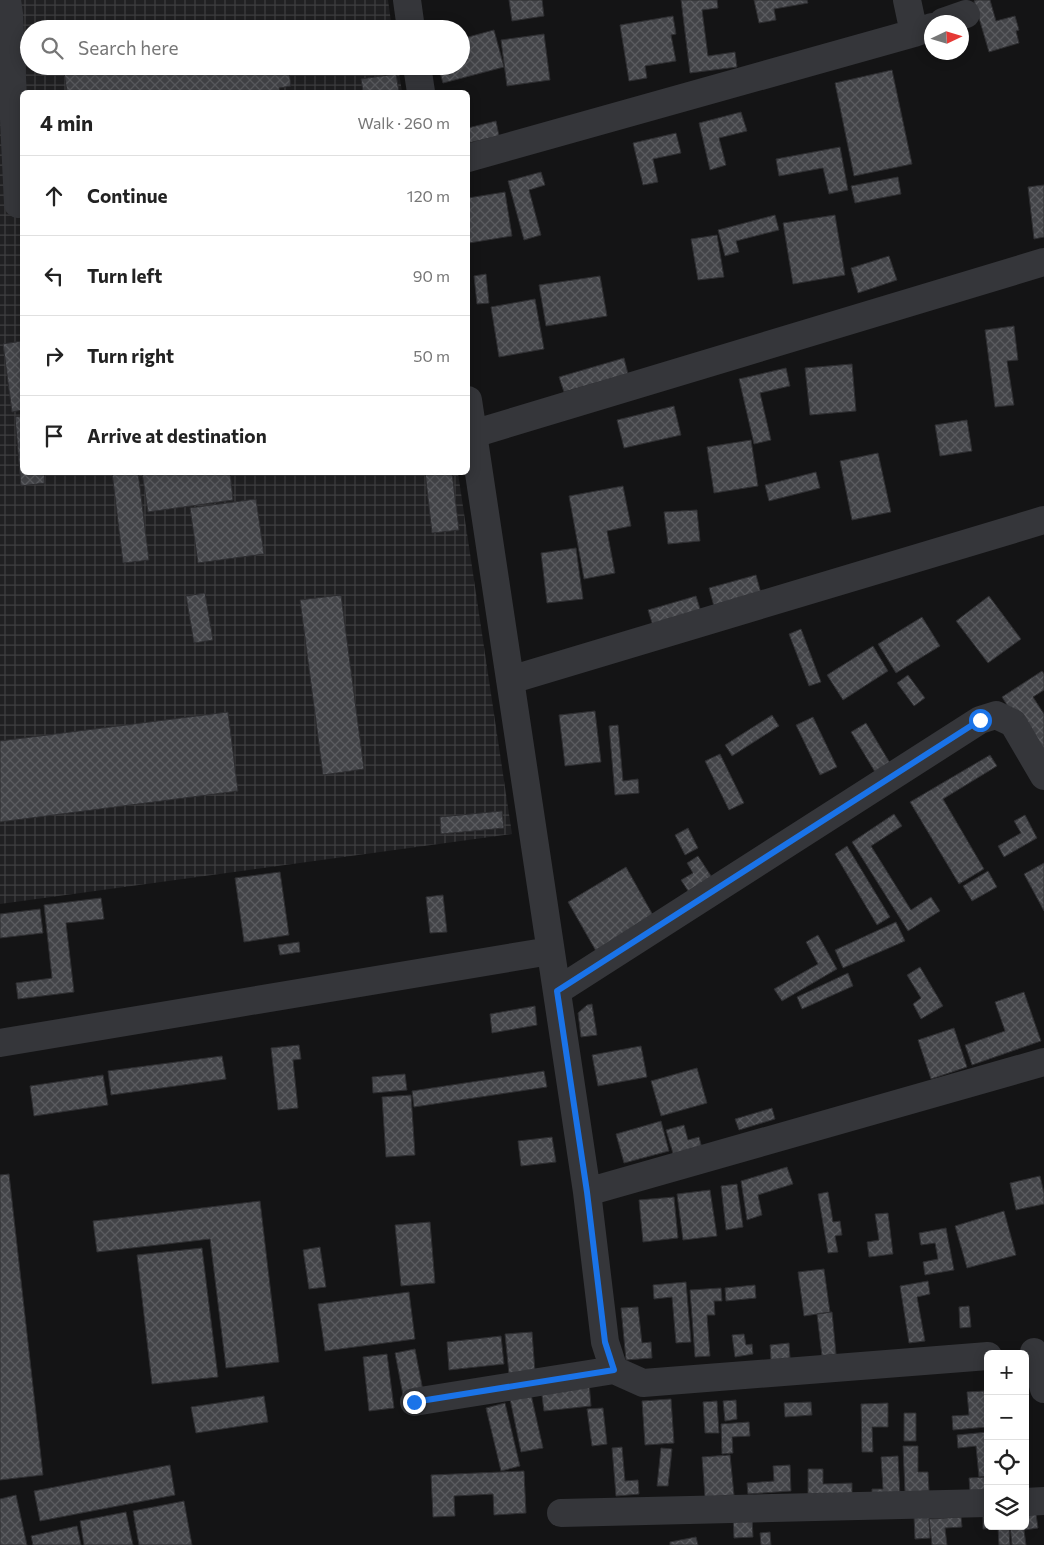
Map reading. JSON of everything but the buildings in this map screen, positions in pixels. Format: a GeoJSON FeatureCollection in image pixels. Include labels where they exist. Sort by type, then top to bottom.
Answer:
{"type":"FeatureCollection","features":[{"type":"Feature","properties":{"kind":"street"},"geometry":{"type":"LineString","coordinates":[[7,0],[18,204]]}},
{"type":"Feature","properties":{"kind":"street"},"geometry":{"type":"LineString","coordinates":[[407,0],[410,20]]}},
{"type":"Feature","properties":{"kind":"street"},"geometry":{"type":"LineString","coordinates":[[470,157],[923,30],[907,0]]}},
{"type":"Feature","properties":{"kind":"street"},"geometry":{"type":"LineString","coordinates":[[418,75],[421,90]]}},
{"type":"Feature","properties":{"kind":"street"},"geometry":{"type":"LineString","coordinates":[[473,434],[1044,262]]}},
{"type":"Feature","properties":{"kind":"street"},"geometry":{"type":"LineString","coordinates":[[470,414],[587,1192],[605,1342],[614,1370]]}},
{"type":"Feature","properties":{"kind":"street"},"geometry":{"type":"LineString","coordinates":[[510,680],[1044,520]]}},
{"type":"Feature","properties":{"kind":"street"},"geometry":{"type":"LineString","coordinates":[[557,991],[980,720],[996,715],[1013,723],[1044,776]]}},
{"type":"Feature","properties":{"kind":"street"},"geometry":{"type":"LineString","coordinates":[[0,1043],[550,951]]}},
{"type":"Feature","properties":{"kind":"street"},"geometry":{"type":"LineString","coordinates":[[587,1192],[1044,1062]]}},
{"type":"Feature","properties":{"kind":"street"},"geometry":{"type":"LineString","coordinates":[[1032,1352],[1044,1389]]}},
{"type":"Feature","properties":{"kind":"street"},"geometry":{"type":"LineString","coordinates":[[414,1402],[614,1370],[643,1383],[984,1356]]}},
{"type":"Feature","properties":{"kind":"street"},"geometry":{"type":"LineString","coordinates":[[1029,1502],[1044,1501]]}},
{"type":"Feature","properties":{"kind":"street"},"geometry":{"type":"LineString","coordinates":[[560,1513],[984,1503]]}},
{"type":"Feature","properties":{"kind":"shaded area"},"geometry":{"type":"Polygon","coordinates":[[[0,0],[388,0],[391,20],[20,20],[20,75],[399,75],[402,90],[20,90],[20,475],[458,475],[512,834],[0,904],[0,0]]]}},
{"type":"Feature","properties":{"kind":"route"},"geometry":{"type":"LineString","coordinates":[[414,1402],[614,1370],[605,1342],[587,1192],[557,991],[980,720]]}}]}
